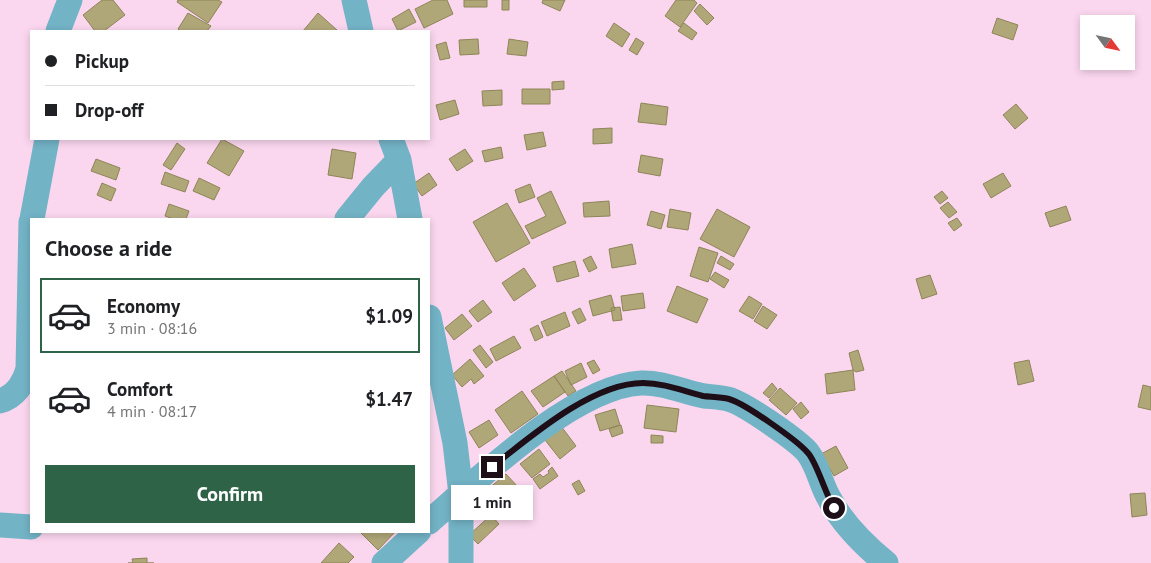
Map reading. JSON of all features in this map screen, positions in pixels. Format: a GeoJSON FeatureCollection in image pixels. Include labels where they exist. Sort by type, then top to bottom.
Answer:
{"type":"FeatureCollection","features":[{"type":"Feature","properties":{"kind":"street"},"geometry":{"type":"LineString","coordinates":[[58,30],[70,0]]}},
{"type":"Feature","properties":{"kind":"street"},"geometry":{"type":"LineString","coordinates":[[354,0],[361,30]]}},
{"type":"Feature","properties":{"kind":"street"},"geometry":{"type":"LineString","coordinates":[[33,218],[47,140]]}},
{"type":"Feature","properties":{"kind":"street"},"geometry":{"type":"LineString","coordinates":[[348,218],[373,187],[395,149]]}},
{"type":"Feature","properties":{"kind":"street"},"geometry":{"type":"LineString","coordinates":[[395,149],[410,218]]}},
{"type":"Feature","properties":{"kind":"street"},"geometry":{"type":"LineString","coordinates":[[0,402],[15,392],[25,380],[28,369],[30,295]]}},
{"type":"Feature","properties":{"kind":"street"},"geometry":{"type":"LineString","coordinates":[[430,322],[453,433],[461,494],[461,563]]}},
{"type":"Feature","properties":{"kind":"street"},"geometry":{"type":"LineString","coordinates":[[430,521],[522,443],[562,414],[610,390],[641,383],[655,384],[702,396],[730,400],[765,420],[791,438],[809,454],[828,497],[840,518],[886,563]]}},
{"type":"Feature","properties":{"kind":"street"},"geometry":{"type":"LineString","coordinates":[[0,525],[30,527]]}},
{"type":"Feature","properties":{"kind":"street"},"geometry":{"type":"LineString","coordinates":[[384,563],[417,533]]}},
{"type":"Feature","properties":{"kind":"building"},"geometry":{"type":"Polygon","coordinates":[[[102,0],[113,0],[125,15],[105,30],[94,30],[83,15],[102,0]]]}},
{"type":"Feature","properties":{"kind":"building"},"geometry":{"type":"Polygon","coordinates":[[[178,0],[218,0],[222,2],[208,23],[177,2],[178,0]]]}},
{"type":"Feature","properties":{"kind":"building"},"geometry":{"type":"Polygon","coordinates":[[[433,0],[447,0],[453,14],[424,28],[415,9],[433,0]]]}},
{"type":"Feature","properties":{"kind":"building"},"geometry":{"type":"Polygon","coordinates":[[[464,0],[487,0],[487,7],[464,7],[464,0]]]}},
{"type":"Feature","properties":{"kind":"building"},"geometry":{"type":"Polygon","coordinates":[[[502,0],[509,0],[509,10],[502,10],[502,0]]]}},
{"type":"Feature","properties":{"kind":"building"},"geometry":{"type":"Polygon","coordinates":[[[543,0],[565,0],[560,11],[542,3],[543,0]]]}},
{"type":"Feature","properties":{"kind":"building"},"geometry":{"type":"Polygon","coordinates":[[[676,0],[694,0],[697,3],[680,27],[665,16],[676,0]]]}},
{"type":"Feature","properties":{"kind":"building"},"geometry":{"type":"Polygon","coordinates":[[[700,4],[714,18],[707,25],[694,11],[700,4]]]}},
{"type":"Feature","properties":{"kind":"building"},"geometry":{"type":"Polygon","coordinates":[[[409,9],[416,22],[398,30],[392,19],[409,9]]]}},
{"type":"Feature","properties":{"kind":"building"},"geometry":{"type":"Polygon","coordinates":[[[188,13],[211,26],[208,30],[178,29],[188,13]]]}},
{"type":"Feature","properties":{"kind":"building"},"geometry":{"type":"Polygon","coordinates":[[[318,13],[337,30],[304,30],[318,13]]]}},
{"type":"Feature","properties":{"kind":"building"},"geometry":{"type":"Polygon","coordinates":[[[997,18],[1018,25],[1013,40],[992,33],[997,18]]]}},
{"type":"Feature","properties":{"kind":"building"},"geometry":{"type":"Polygon","coordinates":[[[614,23],[630,34],[622,47],[606,36],[614,23]]]}},
{"type":"Feature","properties":{"kind":"building"},"geometry":{"type":"Polygon","coordinates":[[[684,23],[697,33],[692,40],[678,31],[684,23]]]}},
{"type":"Feature","properties":{"kind":"building"},"geometry":{"type":"Polygon","coordinates":[[[636,38],[644,43],[637,55],[629,50],[636,38]]]}},
{"type":"Feature","properties":{"kind":"building"},"geometry":{"type":"Polygon","coordinates":[[[478,39],[479,54],[460,55],[459,40],[478,39]]]}},
{"type":"Feature","properties":{"kind":"building"},"geometry":{"type":"Polygon","coordinates":[[[509,39],[528,42],[526,56],[507,54],[509,39]]]}},
{"type":"Feature","properties":{"kind":"building"},"geometry":{"type":"Polygon","coordinates":[[[446,42],[450,58],[440,60],[436,45],[446,42]]]}},
{"type":"Feature","properties":{"kind":"building"},"geometry":{"type":"Polygon","coordinates":[[[564,81],[564,89],[552,90],[552,82],[564,81]]]}},
{"type":"Feature","properties":{"kind":"building"},"geometry":{"type":"Polygon","coordinates":[[[522,89],[550,89],[550,104],[522,104],[522,89]]]}},
{"type":"Feature","properties":{"kind":"building"},"geometry":{"type":"Polygon","coordinates":[[[502,90],[502,105],[483,106],[482,91],[502,90]]]}},
{"type":"Feature","properties":{"kind":"building"},"geometry":{"type":"Polygon","coordinates":[[[455,100],[459,114],[440,120],[436,105],[455,100]]]}},
{"type":"Feature","properties":{"kind":"building"},"geometry":{"type":"Polygon","coordinates":[[[641,103],[668,107],[666,125],[638,122],[641,103]]]}},
{"type":"Feature","properties":{"kind":"building"},"geometry":{"type":"Polygon","coordinates":[[[1016,104],[1028,118],[1015,129],[1003,115],[1016,104]]]}},
{"type":"Feature","properties":{"kind":"building"},"geometry":{"type":"Polygon","coordinates":[[[612,128],[612,143],[593,144],[593,129],[612,128]]]}},
{"type":"Feature","properties":{"kind":"building"},"geometry":{"type":"Polygon","coordinates":[[[543,132],[546,146],[527,150],[524,135],[543,132]]]}},
{"type":"Feature","properties":{"kind":"building"},"geometry":{"type":"Polygon","coordinates":[[[221,140],[244,151],[229,176],[207,163],[221,140]]]}},
{"type":"Feature","properties":{"kind":"building"},"geometry":{"type":"Polygon","coordinates":[[[177,143],[185,149],[171,170],[163,165],[177,143]]]}},
{"type":"Feature","properties":{"kind":"building"},"geometry":{"type":"Polygon","coordinates":[[[501,147],[503,158],[485,162],[482,151],[501,147]]]}},
{"type":"Feature","properties":{"kind":"building"},"geometry":{"type":"Polygon","coordinates":[[[332,149],[356,153],[352,179],[328,175],[332,149]]]}},
{"type":"Feature","properties":{"kind":"building"},"geometry":{"type":"Polygon","coordinates":[[[465,149],[473,161],[457,171],[449,159],[465,149]]]}},
{"type":"Feature","properties":{"kind":"building"},"geometry":{"type":"Polygon","coordinates":[[[641,155],[663,159],[660,176],[638,172],[641,155]]]}},
{"type":"Feature","properties":{"kind":"building"},"geometry":{"type":"Polygon","coordinates":[[[96,159],[120,168],[116,180],[91,171],[96,159]]]}},
{"type":"Feature","properties":{"kind":"building"},"geometry":{"type":"Polygon","coordinates":[[[165,172],[189,181],[185,192],[161,184],[165,172]]]}},
{"type":"Feature","properties":{"kind":"building"},"geometry":{"type":"Polygon","coordinates":[[[429,173],[437,185],[422,196],[413,184],[429,173]]]}},
{"type":"Feature","properties":{"kind":"building"},"geometry":{"type":"Polygon","coordinates":[[[1003,173],[1011,186],[991,198],[983,184],[1003,173]]]}},
{"type":"Feature","properties":{"kind":"building"},"geometry":{"type":"Polygon","coordinates":[[[199,178],[220,188],[214,200],[193,191],[199,178]]]}},
{"type":"Feature","properties":{"kind":"building"},"geometry":{"type":"Polygon","coordinates":[[[102,183],[116,189],[111,201],[97,195],[102,183]]]}},
{"type":"Feature","properties":{"kind":"building"},"geometry":{"type":"Polygon","coordinates":[[[530,184],[535,197],[519,203],[515,190],[530,184]]]}},
{"type":"Feature","properties":{"kind":"building"},"geometry":{"type":"Polygon","coordinates":[[[551,191],[566,223],[532,239],[525,226],[546,216],[537,198],[551,191]]]}},
{"type":"Feature","properties":{"kind":"building"},"geometry":{"type":"Polygon","coordinates":[[[942,191],[948,198],[940,204],[934,197],[942,191]]]}},
{"type":"Feature","properties":{"kind":"building"},"geometry":{"type":"Polygon","coordinates":[[[609,201],[610,216],[584,217],[583,203],[609,201]]]}},
{"type":"Feature","properties":{"kind":"building"},"geometry":{"type":"Polygon","coordinates":[[[948,202],[957,212],[949,218],[940,208],[948,202]]]}},
{"type":"Feature","properties":{"kind":"building"},"geometry":{"type":"Polygon","coordinates":[[[507,203],[530,243],[496,262],[473,222],[507,203]]]}},
{"type":"Feature","properties":{"kind":"building"},"geometry":{"type":"Polygon","coordinates":[[[169,204],[189,211],[186,218],[165,216],[169,204]]]}},
{"type":"Feature","properties":{"kind":"building"},"geometry":{"type":"Polygon","coordinates":[[[1066,206],[1071,220],[1050,227],[1045,213],[1066,206]]]}},
{"type":"Feature","properties":{"kind":"building"},"geometry":{"type":"Polygon","coordinates":[[[670,209],[691,213],[688,230],[667,227],[670,209]]]}},
{"type":"Feature","properties":{"kind":"building"},"geometry":{"type":"Polygon","coordinates":[[[717,209],[750,227],[734,257],[700,239],[717,209]]]}},
{"type":"Feature","properties":{"kind":"building"},"geometry":{"type":"Polygon","coordinates":[[[651,211],[665,215],[661,229],[647,225],[651,211]]]}},
{"type":"Feature","properties":{"kind":"building"},"geometry":{"type":"Polygon","coordinates":[[[957,218],[962,225],[954,231],[948,223],[957,218]]]}},
{"type":"Feature","properties":{"kind":"building"},"geometry":{"type":"Polygon","coordinates":[[[632,244],[636,264],[612,268],[609,249],[632,244]]]}},
{"type":"Feature","properties":{"kind":"building"},"geometry":{"type":"Polygon","coordinates":[[[699,247],[718,253],[708,282],[690,276],[699,247]]]}},
{"type":"Feature","properties":{"kind":"building"},"geometry":{"type":"Polygon","coordinates":[[[591,256],[597,268],[589,272],[583,260],[591,256]]]}},
{"type":"Feature","properties":{"kind":"building"},"geometry":{"type":"Polygon","coordinates":[[[721,256],[734,264],[730,270],[717,263],[721,256]]]}},
{"type":"Feature","properties":{"kind":"building"},"geometry":{"type":"Polygon","coordinates":[[[575,261],[579,276],[557,282],[553,267],[575,261]]]}},
{"type":"Feature","properties":{"kind":"building"},"geometry":{"type":"Polygon","coordinates":[[[524,268],[536,286],[514,301],[502,283],[524,268]]]}},
{"type":"Feature","properties":{"kind":"building"},"geometry":{"type":"Polygon","coordinates":[[[715,272],[729,280],[724,288],[710,279],[715,272]]]}},
{"type":"Feature","properties":{"kind":"building"},"geometry":{"type":"Polygon","coordinates":[[[930,275],[937,294],[922,299],[916,279],[930,275]]]}},
{"type":"Feature","properties":{"kind":"building"},"geometry":{"type":"Polygon","coordinates":[[[677,286],[708,299],[697,323],[667,311],[677,286]]]}},
{"type":"Feature","properties":{"kind":"building"},"geometry":{"type":"Polygon","coordinates":[[[643,293],[645,308],[623,311],[621,296],[643,293]]]}},
{"type":"Feature","properties":{"kind":"building"},"geometry":{"type":"Polygon","coordinates":[[[611,295],[615,310],[593,316],[589,301],[611,295]]]}},
{"type":"Feature","properties":{"kind":"building"},"geometry":{"type":"Polygon","coordinates":[[[749,296],[762,304],[753,319],[739,311],[749,296]]]}},
{"type":"Feature","properties":{"kind":"building"},"geometry":{"type":"Polygon","coordinates":[[[483,300],[492,312],[478,322],[469,311],[483,300]]]}},
{"type":"Feature","properties":{"kind":"building"},"geometry":{"type":"Polygon","coordinates":[[[763,306],[777,315],[767,329],[754,321],[763,306]]]}},
{"type":"Feature","properties":{"kind":"building"},"geometry":{"type":"Polygon","coordinates":[[[620,307],[622,320],[613,321],[611,308],[620,307]]]}},
{"type":"Feature","properties":{"kind":"building"},"geometry":{"type":"Polygon","coordinates":[[[580,308],[586,320],[578,324],[572,312],[580,308]]]}},
{"type":"Feature","properties":{"kind":"building"},"geometry":{"type":"Polygon","coordinates":[[[565,312],[570,326],[547,336],[541,322],[565,312]]]}},
{"type":"Feature","properties":{"kind":"building"},"geometry":{"type":"Polygon","coordinates":[[[462,314],[472,326],[454,340],[445,328],[462,314]]]}},
{"type":"Feature","properties":{"kind":"building"},"geometry":{"type":"Polygon","coordinates":[[[538,325],[543,337],[535,341],[530,329],[538,325]]]}},
{"type":"Feature","properties":{"kind":"building"},"geometry":{"type":"Polygon","coordinates":[[[514,336],[521,348],[496,361],[490,349],[514,336]]]}},
{"type":"Feature","properties":{"kind":"building"},"geometry":{"type":"Polygon","coordinates":[[[480,345],[493,362],[486,368],[473,350],[480,345]]]}},
{"type":"Feature","properties":{"kind":"building"},"geometry":{"type":"Polygon","coordinates":[[[858,350],[864,370],[856,372],[853,370],[849,353],[858,350]]]}},
{"type":"Feature","properties":{"kind":"building"},"geometry":{"type":"Polygon","coordinates":[[[470,359],[484,376],[474,384],[471,379],[462,387],[452,375],[470,359]]]}},
{"type":"Feature","properties":{"kind":"building"},"geometry":{"type":"Polygon","coordinates":[[[594,360],[600,370],[593,374],[587,363],[594,360]]]}},
{"type":"Feature","properties":{"kind":"building"},"geometry":{"type":"Polygon","coordinates":[[[1029,360],[1034,381],[1018,385],[1014,363],[1029,360]]]}},
{"type":"Feature","properties":{"kind":"building"},"geometry":{"type":"Polygon","coordinates":[[[581,363],[587,377],[571,385],[565,371],[581,363]]]}},
{"type":"Feature","properties":{"kind":"building"},"geometry":{"type":"Polygon","coordinates":[[[853,370],[855,390],[827,394],[825,374],[853,370]]]}},
{"type":"Feature","properties":{"kind":"building"},"geometry":{"type":"Polygon","coordinates":[[[562,371],[576,391],[568,396],[554,376],[562,371]]]}},
{"type":"Feature","properties":{"kind":"building"},"geometry":{"type":"Polygon","coordinates":[[[554,376],[565,392],[543,407],[531,391],[554,376]]]}},
{"type":"Feature","properties":{"kind":"building"},"geometry":{"type":"Polygon","coordinates":[[[772,383],[777,389],[769,398],[763,393],[772,383]]]}},
{"type":"Feature","properties":{"kind":"building"},"geometry":{"type":"Polygon","coordinates":[[[1143,385],[1151,387],[1151,410],[1138,407],[1143,385]]]}},
{"type":"Feature","properties":{"kind":"building"},"geometry":{"type":"Polygon","coordinates":[[[780,388],[797,403],[786,415],[769,400],[780,388]]]}},
{"type":"Feature","properties":{"kind":"building"},"geometry":{"type":"Polygon","coordinates":[[[522,391],[538,414],[511,433],[495,410],[522,391]]]}},
{"type":"Feature","properties":{"kind":"building"},"geometry":{"type":"Polygon","coordinates":[[[801,402],[809,412],[801,419],[793,409],[801,402]]]}},
{"type":"Feature","properties":{"kind":"building"},"geometry":{"type":"Polygon","coordinates":[[[647,405],[679,409],[676,432],[644,428],[647,405]]]}},
{"type":"Feature","properties":{"kind":"building"},"geometry":{"type":"Polygon","coordinates":[[[615,409],[620,425],[600,431],[595,415],[615,409]]]}},
{"type":"Feature","properties":{"kind":"building"},"geometry":{"type":"Polygon","coordinates":[[[489,420],[498,435],[479,448],[469,432],[489,420]]]}},
{"type":"Feature","properties":{"kind":"building"},"geometry":{"type":"Polygon","coordinates":[[[558,422],[576,446],[560,459],[541,435],[558,422]]]}},
{"type":"Feature","properties":{"kind":"building"},"geometry":{"type":"Polygon","coordinates":[[[621,425],[623,433],[612,437],[609,429],[621,425]]]}},
{"type":"Feature","properties":{"kind":"building"},"geometry":{"type":"Polygon","coordinates":[[[651,435],[663,436],[663,443],[651,443],[651,435]]]}},
{"type":"Feature","properties":{"kind":"building"},"geometry":{"type":"Polygon","coordinates":[[[836,446],[848,468],[834,476],[821,454],[836,446]]]}},
{"type":"Feature","properties":{"kind":"building"},"geometry":{"type":"Polygon","coordinates":[[[539,449],[550,464],[532,478],[520,464],[539,449]]]}},
{"type":"Feature","properties":{"kind":"building"},"geometry":{"type":"Polygon","coordinates":[[[552,467],[558,476],[540,489],[533,479],[540,474],[543,477],[549,473],[548,471],[552,467]]]}},
{"type":"Feature","properties":{"kind":"building"},"geometry":{"type":"Polygon","coordinates":[[[506,474],[518,487],[500,503],[488,489],[506,474]]]}},
{"type":"Feature","properties":{"kind":"building"},"geometry":{"type":"Polygon","coordinates":[[[579,480],[585,491],[578,495],[572,484],[579,480]]]}},
{"type":"Feature","properties":{"kind":"building"},"geometry":{"type":"Polygon","coordinates":[[[1145,493],[1147,515],[1132,517],[1130,494],[1145,493]]]}},
{"type":"Feature","properties":{"kind":"building"},"geometry":{"type":"Polygon","coordinates":[[[491,515],[499,524],[478,544],[469,535],[491,515]]]}},
{"type":"Feature","properties":{"kind":"building"},"geometry":{"type":"Polygon","coordinates":[[[361,533],[394,533],[378,550],[361,533]]]}},
{"type":"Feature","properties":{"kind":"building"},"geometry":{"type":"Polygon","coordinates":[[[339,543],[354,557],[348,563],[321,563],[339,543]]]}},
{"type":"Feature","properties":{"kind":"building"},"geometry":{"type":"Polygon","coordinates":[[[147,558],[147,563],[133,563],[132,559],[147,558]]]}},
{"type":"Feature","properties":{"kind":"route"},"geometry":{"type":"LineString","coordinates":[[492,467],[562,414],[587,401],[626,385],[655,384],[702,396],[730,400],[765,420],[791,438],[809,454],[834,508]]}}]}
